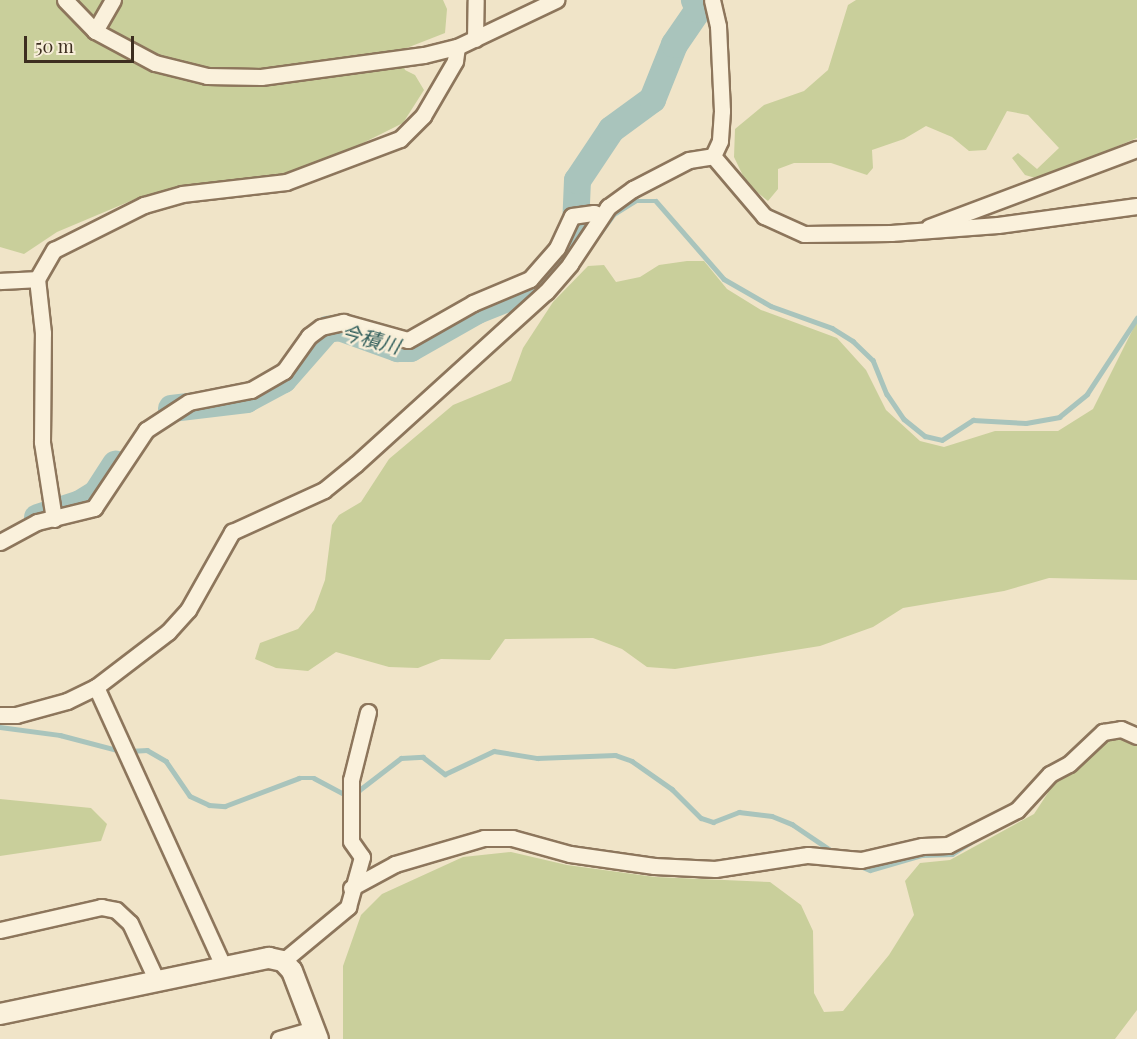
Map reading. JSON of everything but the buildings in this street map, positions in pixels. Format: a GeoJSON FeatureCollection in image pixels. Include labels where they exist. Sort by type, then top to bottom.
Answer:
{"type":"FeatureCollection","features":[{"type":"Feature","properties":{"kind":"street"},"geometry":{"type":"LineString","coordinates":[[65,0],[95,31],[155,63],[207,76],[261,77],[424,55],[457,47],[556,0]]}},
{"type":"Feature","properties":{"kind":"street"},"geometry":{"type":"LineString","coordinates":[[95,31],[113,0]]}},
{"type":"Feature","properties":{"kind":"street"},"geometry":{"type":"LineString","coordinates":[[475,39],[476,0]]}},
{"type":"Feature","properties":{"kind":"street"},"geometry":{"type":"LineString","coordinates":[[712,0],[718,26],[722,111],[720,141],[713,156]]}},
{"type":"Feature","properties":{"kind":"street"},"geometry":{"type":"LineString","coordinates":[[54,519],[42,442],[43,333],[37,279],[54,250],[124,213],[182,194],[286,182],[400,139],[423,116],[455,61],[457,47]]}},
{"type":"Feature","properties":{"kind":"street"},"geometry":{"type":"LineString","coordinates":[[923,230],[941,220],[1137,149]]}},
{"type":"Feature","properties":{"kind":"street"},"geometry":{"type":"LineString","coordinates":[[0,715],[16,715],[67,701],[96,687],[168,632],[188,610],[232,532],[324,490],[356,464],[546,292],[570,264],[601,216],[633,189],[689,160],[713,156]]}},
{"type":"Feature","properties":{"kind":"street"},"geometry":{"type":"LineString","coordinates":[[713,156],[764,216],[804,234],[998,225],[1137,206]]}},
{"type":"Feature","properties":{"kind":"street"},"geometry":{"type":"LineString","coordinates":[[0,542],[37,522],[94,508],[146,430],[189,402],[250,390],[284,371],[309,336],[321,327],[343,322],[408,340],[473,303],[530,279],[557,248],[572,216],[594,213],[601,216]]}},
{"type":"Feature","properties":{"kind":"street"},"geometry":{"type":"LineString","coordinates":[[0,281],[37,279]]}},
{"type":"Feature","properties":{"kind":"street"},"geometry":{"type":"LineString","coordinates":[[96,687],[223,966]]}},
{"type":"Feature","properties":{"kind":"street"},"geometry":{"type":"LineString","coordinates":[[283,960],[348,907],[351,888],[362,857],[351,841],[351,780],[368,712]]}},
{"type":"Feature","properties":{"kind":"street"},"geometry":{"type":"LineString","coordinates":[[351,888],[395,864],[484,838],[512,838],[570,854],[654,866],[715,869],[808,855],[861,860],[922,846],[948,845],[1017,810],[1050,774],[1069,764],[1103,732],[1121,729],[1137,736]]}},
{"type":"Feature","properties":{"kind":"street"},"geometry":{"type":"LineString","coordinates":[[0,930],[101,907],[116,910],[130,923],[156,980]]}},
{"type":"Feature","properties":{"kind":"street"},"geometry":{"type":"LineString","coordinates":[[0,1014],[269,958],[283,960],[292,971],[316,1034],[279,1039]]}},
{"type":"Feature","properties":{"kind":"green space"},"geometry":{"type":"Polygon","coordinates":[[[0,0],[443,0],[447,9],[445,33],[399,51],[405,70],[415,75],[424,90],[403,123],[345,152],[290,173],[180,186],[140,197],[57,232],[24,254],[0,247],[0,0]]]}},
{"type":"Feature","properties":{"kind":"green space"},"geometry":{"type":"Polygon","coordinates":[[[856,0],[1137,0],[1137,138],[1039,179],[1025,175],[1012,158],[1018,153],[1037,169],[1059,148],[1028,115],[1007,111],[986,150],[969,151],[952,137],[926,126],[904,139],[872,150],[873,168],[867,175],[831,163],[794,163],[778,169],[778,189],[768,201],[747,184],[734,157],[735,129],[764,105],[804,91],[828,70],[848,5],[856,0]]]}},
{"type":"Feature","properties":{"kind":"green space"},"geometry":{"type":"Polygon","coordinates":[[[704,261],[727,289],[761,310],[837,338],[866,370],[886,410],[920,441],[944,447],[995,431],[1058,431],[1093,409],[1137,321],[1137,580],[1049,578],[1004,591],[903,608],[873,627],[820,646],[675,669],[647,667],[622,649],[593,638],[505,639],[490,660],[441,659],[418,668],[389,667],[336,652],[308,671],[276,668],[255,659],[260,643],[298,629],[314,610],[325,580],[332,525],[339,515],[361,502],[389,459],[453,405],[511,381],[523,348],[553,302],[588,266],[604,265],[616,282],[640,277],[659,265],[704,261]]]}},
{"type":"Feature","properties":{"kind":"green space"},"geometry":{"type":"Polygon","coordinates":[[[1118,738],[1137,746],[1137,1010],[1115,1039],[343,1039],[343,966],[361,915],[382,894],[463,857],[511,852],[567,865],[655,877],[770,882],[801,905],[813,931],[814,993],[824,1012],[843,1011],[889,955],[914,915],[905,881],[920,863],[950,860],[1034,814],[1057,779],[1098,744],[1118,738]]]}},
{"type":"Feature","properties":{"kind":"green space"},"geometry":{"type":"Polygon","coordinates":[[[0,799],[91,808],[107,824],[101,841],[0,856],[0,799]]]}},
{"type":"Feature","properties":{"kind":"waterway","name":"今積川"},"geometry":{"type":"LineString","coordinates":[[171,408],[246,399],[283,379],[327,329],[339,327],[397,348],[410,348],[477,310],[522,292],[542,278],[565,249],[575,227],[577,180],[611,129],[652,99],[674,44],[698,9],[694,0]]}},
{"type":"Feature","properties":{"kind":"waterway"},"geometry":{"type":"LineString","coordinates":[[575,227],[583,222],[600,233],[614,214],[635,201],[656,201],[724,279],[771,306],[832,328],[853,341],[873,360],[887,394],[904,419],[925,436],[942,440],[973,420],[1026,423],[1059,417],[1087,394],[1137,318]]}},
{"type":"Feature","properties":{"kind":"waterway","name":"今積川"},"geometry":{"type":"LineString","coordinates":[[37,517],[80,503],[96,493],[115,464]]}},
{"type":"Feature","properties":{"kind":"waterway"},"geometry":{"type":"LineString","coordinates":[[0,727],[60,735],[121,751]]}},
{"type":"Feature","properties":{"kind":"waterway"},"geometry":{"type":"LineString","coordinates":[[129,751],[147,750],[166,761],[190,796],[209,805],[225,806],[299,778],[314,778],[346,795],[358,791],[401,758],[423,757],[445,774],[494,751],[537,758],[615,755],[632,761],[672,789],[701,818],[713,822],[739,812],[772,816],[792,824],[835,853]]}},
{"type":"Feature","properties":{"kind":"waterway"},"geometry":{"type":"LineString","coordinates":[[987,833],[1016,817]]}},
{"type":"Feature","properties":{"kind":"waterway"},"geometry":{"type":"LineString","coordinates":[[858,865],[870,870],[922,855],[952,854],[979,837]]}}]}
